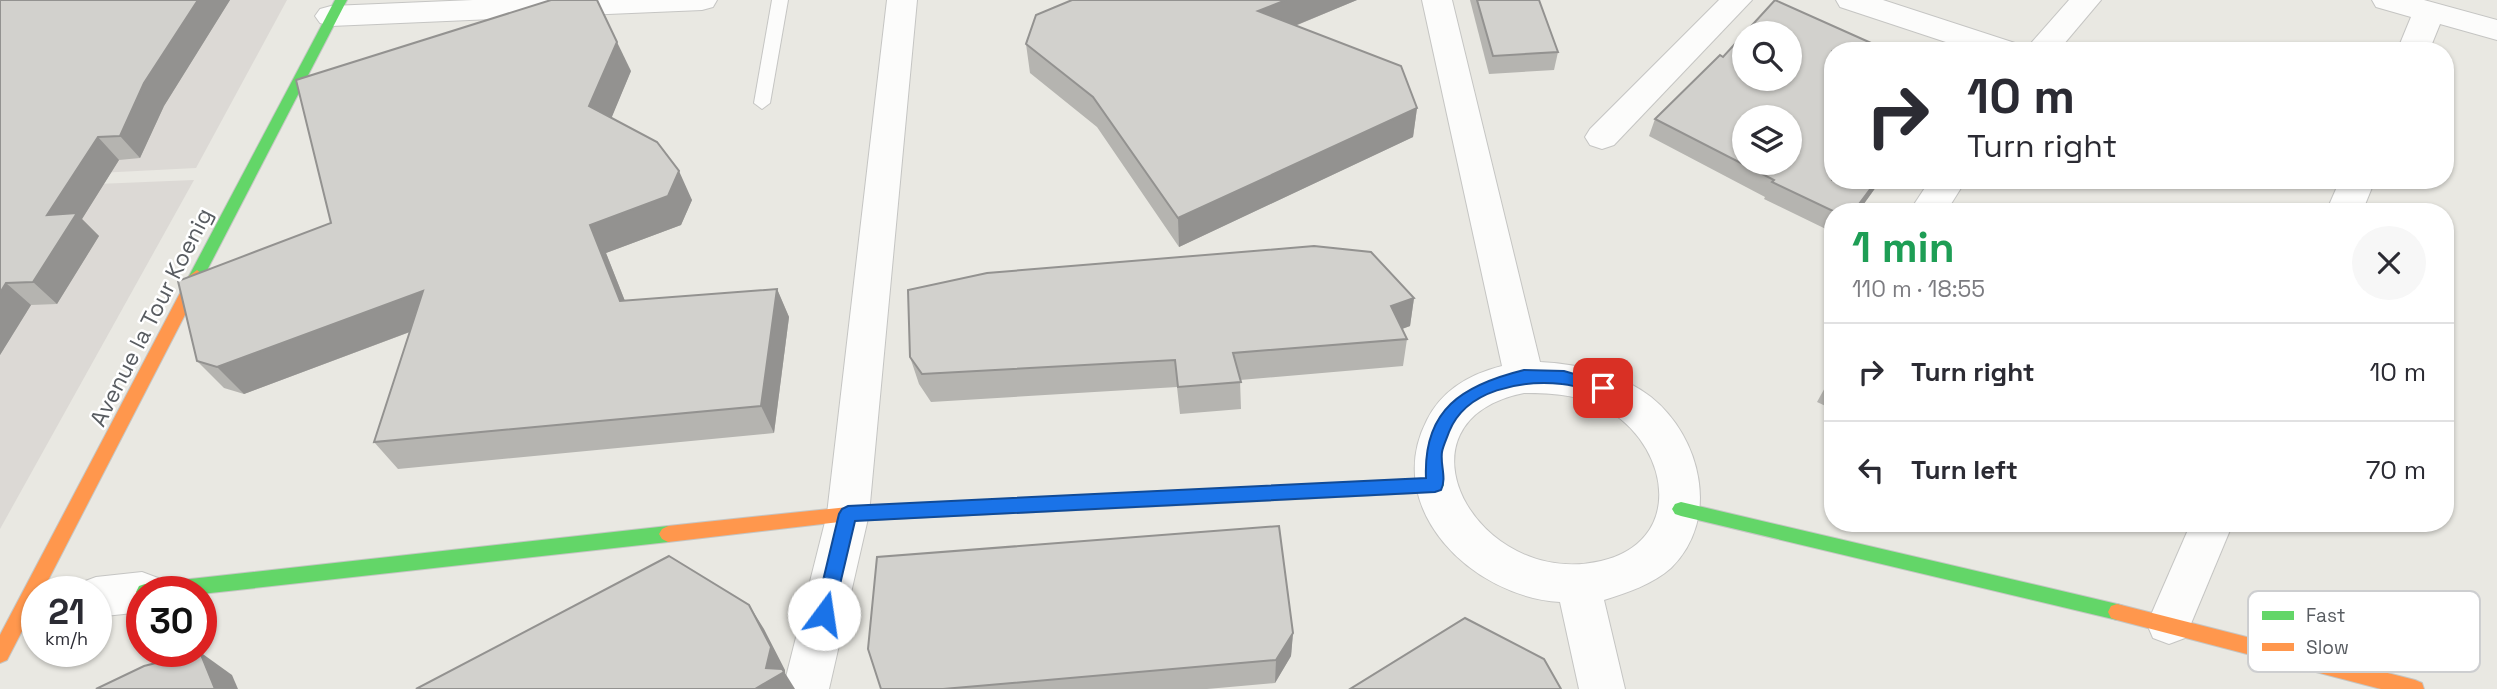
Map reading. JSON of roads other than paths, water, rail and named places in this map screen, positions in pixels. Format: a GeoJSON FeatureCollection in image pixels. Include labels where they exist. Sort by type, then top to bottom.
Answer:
{"type":"FeatureCollection","features":[{"type":"Feature","properties":{"kind":"street"},"geometry":{"type":"LineString","coordinates":[[336,8],[702,0]]}},
{"type":"Feature","properties":{"kind":"street"},"geometry":{"type":"LineString","coordinates":[[806,689],[848,514],[902,0]]}},
{"type":"Feature","properties":{"kind":"street"},"geometry":{"type":"LineString","coordinates":[[1437,0],[1524,377]]}},
{"type":"Feature","properties":{"kind":"street"},"geometry":{"type":"LineString","coordinates":[[1602,137],[1737,0]]}},
{"type":"Feature","properties":{"kind":"street"},"geometry":{"type":"LineString","coordinates":[[1851,0],[1979,42]]}},
{"type":"Feature","properties":{"kind":"street"},"geometry":{"type":"LineString","coordinates":[[2048,42],[2086,0]]}},
{"type":"Feature","properties":{"kind":"street"},"geometry":{"type":"LineString","coordinates":[[2388,0],[2497,30]]}},
{"type":"Feature","properties":{"kind":"street","name":"Avenue la Tour Koenig"},"geometry":{"type":"LineString","coordinates":[[36,576],[336,8]]}},
{"type":"Feature","properties":{"kind":"street"},"geometry":{"type":"LineString","coordinates":[[2417,42],[2429,12]]}},
{"type":"Feature","properties":{"kind":"street"},"geometry":{"type":"LineString","coordinates":[[1524,377],[1564,377],[1603,388],[1639,410],[1666,440],[1680,474],[1681,509],[1670,539],[1647,563],[1615,578],[1578,584],[1539,579],[1502,566],[1470,544],[1447,515],[1435,485],[1433,453],[1444,425],[1463,401],[1491,385],[1524,377]]}},
{"type":"Feature","properties":{"kind":"street"},"geometry":{"type":"LineString","coordinates":[[217,584],[848,514],[1435,485]]}},
{"type":"Feature","properties":{"kind":"street"},"geometry":{"type":"LineString","coordinates":[[1681,509],[2248,645]]}},
{"type":"Feature","properties":{"kind":"street"},"geometry":{"type":"LineString","coordinates":[[2169,624],[2208,532]]}},
{"type":"Feature","properties":{"kind":"street"},"geometry":{"type":"LineString","coordinates":[[1578,584],[1602,689]]}},
{"type":"Feature","properties":{"kind":"street","name":"Avenue la Tour Koenig"},"geometry":{"type":"LineString","coordinates":[[0,653],[21,605]]}},
{"type":"Feature","properties":{"kind":"street"},"geometry":{"type":"LineString","coordinates":[[2351,672],[2415,689]]}},
{"type":"Feature","properties":{"kind":"lane"},"geometry":{"type":"LineString","coordinates":[[762,103],[780,0]]}}]}
